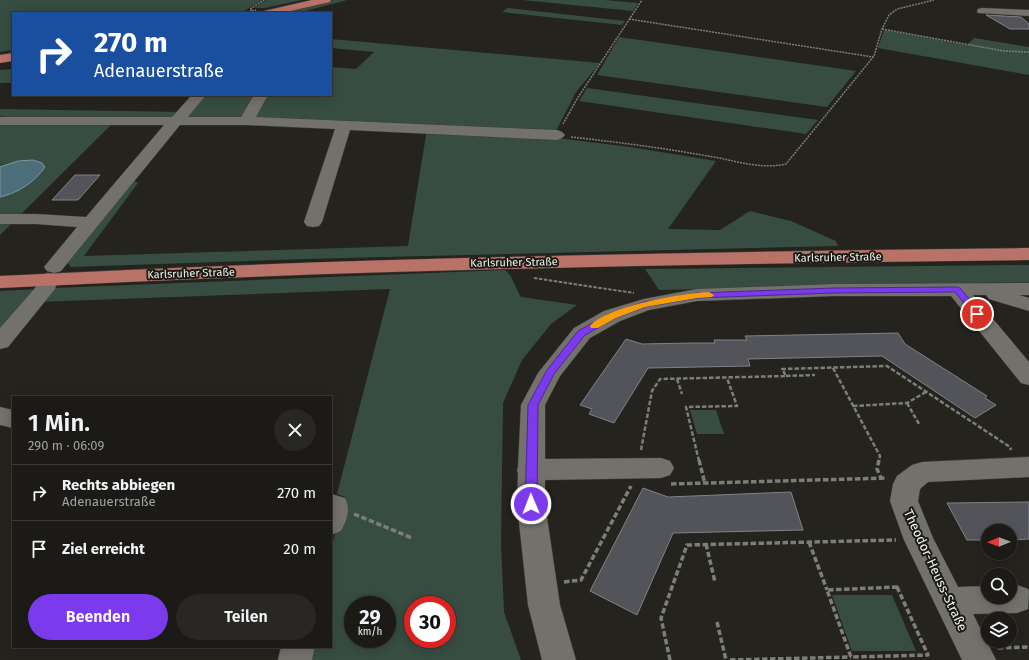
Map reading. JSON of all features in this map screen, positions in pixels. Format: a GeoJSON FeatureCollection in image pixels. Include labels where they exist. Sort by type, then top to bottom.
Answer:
{"type":"FeatureCollection","features":[{"type":"Feature","properties":{"kind":"main road"},"geometry":{"type":"LineString","coordinates":[[272,12],[326,0]]}},
{"type":"Feature","properties":{"kind":"main road"},"geometry":{"type":"LineString","coordinates":[[0,59],[12,57]]}},
{"type":"Feature","properties":{"kind":"main road","name":"Karlsruher Straße"},"geometry":{"type":"LineString","coordinates":[[0,282],[51,273],[508,261],[1029,254]]}},
{"type":"Feature","properties":{"kind":"street"},"geometry":{"type":"LineString","coordinates":[[982,11],[1029,13]]}},
{"type":"Feature","properties":{"kind":"street"},"geometry":{"type":"LineString","coordinates":[[0,342],[45,289],[51,273],[91,223],[198,96]]}},
{"type":"Feature","properties":{"kind":"street"},"geometry":{"type":"LineString","coordinates":[[246,121],[260,96]]}},
{"type":"Feature","properties":{"kind":"street"},"geometry":{"type":"LineString","coordinates":[[0,121],[246,121],[557,135]]}},
{"type":"Feature","properties":{"kind":"street"},"geometry":{"type":"LineString","coordinates":[[313,222],[344,125]]}},
{"type":"Feature","properties":{"kind":"street"},"geometry":{"type":"LineString","coordinates":[[0,219],[36,219],[91,223]]}},
{"type":"Feature","properties":{"kind":"street"},"geometry":{"type":"LineString","coordinates":[[559,660],[544,605],[531,504],[530,470],[533,405],[550,373],[582,333],[612,316],[653,303],[697,295],[834,290],[968,290],[1029,288]]}},
{"type":"Feature","properties":{"kind":"street"},"geometry":{"type":"LineString","coordinates":[[968,290],[1029,306]]}},
{"type":"Feature","properties":{"kind":"street"},"geometry":{"type":"LineString","coordinates":[[968,290],[1028,376]]}},
{"type":"Feature","properties":{"kind":"street"},"geometry":{"type":"LineString","coordinates":[[0,416],[12,419]]}},
{"type":"Feature","properties":{"kind":"street"},"geometry":{"type":"LineString","coordinates":[[894,481],[922,472],[1026,467]]}},
{"type":"Feature","properties":{"kind":"street"},"geometry":{"type":"LineString","coordinates":[[530,470],[650,476]]}},
{"type":"Feature","properties":{"kind":"street","name":"Theodor-Heuss-Straße"},"geometry":{"type":"LineString","coordinates":[[894,481],[904,501],[919,540],[976,654]]}},
{"type":"Feature","properties":{"kind":"street"},"geometry":{"type":"LineString","coordinates":[[949,600],[981,600]]}},
{"type":"Feature","properties":{"kind":"street"},"geometry":{"type":"LineString","coordinates":[[295,660],[298,648]]}},
{"type":"Feature","properties":{"kind":"path"},"geometry":{"type":"LineString","coordinates":[[248,12],[252,11],[250,9],[264,0]]}},
{"type":"Feature","properties":{"kind":"path"},"geometry":{"type":"LineString","coordinates":[[642,0],[577,99],[557,135],[702,155],[765,167],[778,167],[786,164],[792,158],[873,57],[882,29],[889,15],[896,9],[934,0]]}},
{"type":"Feature","properties":{"kind":"path"},"geometry":{"type":"LineString","coordinates":[[629,19],[873,57]]}},
{"type":"Feature","properties":{"kind":"path"},"geometry":{"type":"LineString","coordinates":[[882,29],[1004,51],[1029,52]]}},
{"type":"Feature","properties":{"kind":"path"},"geometry":{"type":"LineString","coordinates":[[508,261],[509,268],[518,275],[566,284],[645,294],[653,303]]}},
{"type":"Feature","properties":{"kind":"path"},"geometry":{"type":"LineString","coordinates":[[786,376],[782,369],[887,366],[1010,447],[1026,467]]}},
{"type":"Feature","properties":{"kind":"path"},"geometry":{"type":"LineString","coordinates":[[833,368],[880,456],[877,469],[894,481]]}},
{"type":"Feature","properties":{"kind":"path"},"geometry":{"type":"LineString","coordinates":[[566,582],[581,580],[650,476],[652,391],[660,379],[815,375]]}},
{"type":"Feature","properties":{"kind":"path"},"geometry":{"type":"LineString","coordinates":[[705,484],[686,408],[736,406],[726,378]]}},
{"type":"Feature","properties":{"kind":"path"},"geometry":{"type":"LineString","coordinates":[[677,379],[682,394]]}},
{"type":"Feature","properties":{"kind":"path"},"geometry":{"type":"LineString","coordinates":[[853,406],[907,404],[926,392]]}},
{"type":"Feature","properties":{"kind":"path"},"geometry":{"type":"LineString","coordinates":[[907,404],[919,424]]}},
{"type":"Feature","properties":{"kind":"path"},"geometry":{"type":"LineString","coordinates":[[650,476],[705,484],[894,481]]}},
{"type":"Feature","properties":{"kind":"path"},"geometry":{"type":"LineString","coordinates":[[332,511],[412,538]]}},
{"type":"Feature","properties":{"kind":"path"},"geometry":{"type":"LineString","coordinates":[[670,660],[661,618],[687,545],[919,540]]}},
{"type":"Feature","properties":{"kind":"path"},"geometry":{"type":"LineString","coordinates":[[809,542],[851,658]]}},
{"type":"Feature","properties":{"kind":"path"},"geometry":{"type":"LineString","coordinates":[[706,544],[715,582]]}},
{"type":"Feature","properties":{"kind":"path"},"geometry":{"type":"LineString","coordinates":[[730,660],[928,655],[897,587],[826,590]]}},
{"type":"Feature","properties":{"kind":"path"},"geometry":{"type":"LineString","coordinates":[[717,622],[726,660]]}},
{"type":"Feature","properties":{"kind":"path"},"geometry":{"type":"LineString","coordinates":[[976,654],[1029,646]]}},
{"type":"Feature","properties":{"kind":"green space"},"geometry":{"type":"Polygon","coordinates":[[[0,0],[262,0],[241,12],[12,12],[12,50],[0,52],[0,0]]]}},
{"type":"Feature","properties":{"kind":"green space"},"geometry":{"type":"Polygon","coordinates":[[[266,0],[302,0],[265,8],[254,8],[266,0]]]}},
{"type":"Feature","properties":{"kind":"green space"},"geometry":{"type":"Polygon","coordinates":[[[334,0],[347,0],[302,12],[281,12],[334,0]]]}},
{"type":"Feature","properties":{"kind":"green space"},"geometry":{"type":"Polygon","coordinates":[[[522,0],[605,0],[638,3],[633,11],[522,0]]]}},
{"type":"Feature","properties":{"kind":"green space"},"geometry":{"type":"Polygon","coordinates":[[[507,8],[625,21],[622,25],[502,12],[507,8]]]}},
{"type":"Feature","properties":{"kind":"green space"},"geometry":{"type":"Polygon","coordinates":[[[884,30],[967,45],[974,38],[1029,47],[1029,75],[878,48],[884,30]]]}},
{"type":"Feature","properties":{"kind":"green space"},"geometry":{"type":"Polygon","coordinates":[[[619,37],[856,71],[827,107],[597,75],[619,37]]]}},
{"type":"Feature","properties":{"kind":"green space"},"geometry":{"type":"Polygon","coordinates":[[[332,39],[600,63],[576,92],[556,131],[254,119],[264,96],[332,96],[332,67],[356,69],[374,52],[332,48],[332,39]]]}},
{"type":"Feature","properties":{"kind":"green space"},"geometry":{"type":"Polygon","coordinates":[[[12,69],[12,83],[0,83],[0,70],[12,69]]]}},
{"type":"Feature","properties":{"kind":"green space"},"geometry":{"type":"Polygon","coordinates":[[[587,88],[818,120],[806,134],[579,101],[587,88]]]}},
{"type":"Feature","properties":{"kind":"green space"},"geometry":{"type":"Polygon","coordinates":[[[200,96],[258,96],[245,116],[233,120],[184,117],[200,96]]]}},
{"type":"Feature","properties":{"kind":"green space"},"geometry":{"type":"Polygon","coordinates":[[[0,109],[182,112],[171,117],[23,119],[0,116],[0,109]]]}},
{"type":"Feature","properties":{"kind":"green space"},"geometry":{"type":"Polygon","coordinates":[[[0,122],[114,122],[0,235],[0,122]]]}},
{"type":"Feature","properties":{"kind":"green space"},"geometry":{"type":"Polygon","coordinates":[[[427,129],[557,138],[630,147],[716,161],[668,229],[720,230],[750,211],[791,221],[836,241],[838,246],[304,259],[71,267],[65,260],[121,189],[128,189],[134,181],[138,183],[84,256],[408,246],[427,129]]]}},
{"type":"Feature","properties":{"kind":"green space"},"geometry":{"type":"Polygon","coordinates":[[[1029,265],[1029,282],[659,290],[645,269],[1029,265]]]}},
{"type":"Feature","properties":{"kind":"green space"},"geometry":{"type":"Polygon","coordinates":[[[505,270],[510,275],[521,297],[577,305],[551,324],[522,360],[503,403],[501,544],[504,612],[521,660],[301,660],[305,648],[332,648],[332,545],[345,497],[337,494],[390,289],[37,302],[53,288],[505,270]]]}},
{"type":"Feature","properties":{"kind":"green space"},"geometry":{"type":"Polygon","coordinates":[[[38,289],[0,334],[0,291],[38,289]]]}},
{"type":"Feature","properties":{"kind":"green space"},"geometry":{"type":"Polygon","coordinates":[[[690,410],[716,410],[724,434],[697,434],[690,410]]]}},
{"type":"Feature","properties":{"kind":"green space"},"geometry":{"type":"Polygon","coordinates":[[[832,595],[892,595],[916,651],[852,651],[832,595]]]}},
{"type":"Feature","properties":{"kind":"water"},"geometry":{"type":"Polygon","coordinates":[[[33,160],[42,163],[45,167],[41,172],[20,190],[0,197],[0,167],[18,161],[33,160]]]}},
{"type":"Feature","properties":{"kind":"building"},"geometry":{"type":"Polygon","coordinates":[[[986,15],[1021,17],[1029,24],[1029,29],[1010,29],[986,15]]]}},
{"type":"Feature","properties":{"kind":"building"},"geometry":{"type":"Polygon","coordinates":[[[75,175],[100,175],[78,200],[52,200],[75,175]]]}},
{"type":"Feature","properties":{"kind":"building"},"geometry":{"type":"Polygon","coordinates":[[[898,333],[905,344],[987,396],[985,398],[996,405],[975,418],[882,356],[748,359],[750,366],[648,368],[614,423],[589,414],[592,409],[580,405],[626,339],[642,344],[715,343],[714,340],[747,340],[745,336],[898,333]]]}},
{"type":"Feature","properties":{"kind":"building"},"geometry":{"type":"Polygon","coordinates":[[[643,488],[668,497],[791,492],[803,530],[673,533],[637,615],[590,591],[643,488]]]}},
{"type":"Feature","properties":{"kind":"building"},"geometry":{"type":"Polygon","coordinates":[[[1029,502],[1029,539],[1017,540],[1017,524],[981,524],[981,540],[967,540],[947,503],[1029,502]]]}},
{"type":"Feature","properties":{"kind":"slow traffic"},"geometry":{"type":"LineString","coordinates":[[594,326],[612,316],[644,305],[697,295],[709,295]]}},
{"type":"Feature","properties":{"kind":"route"},"geometry":{"type":"LineString","coordinates":[[531,504],[530,470],[533,405],[550,373],[582,333],[612,316],[644,305],[697,295],[834,290],[957,290],[977,314]]}}]}
